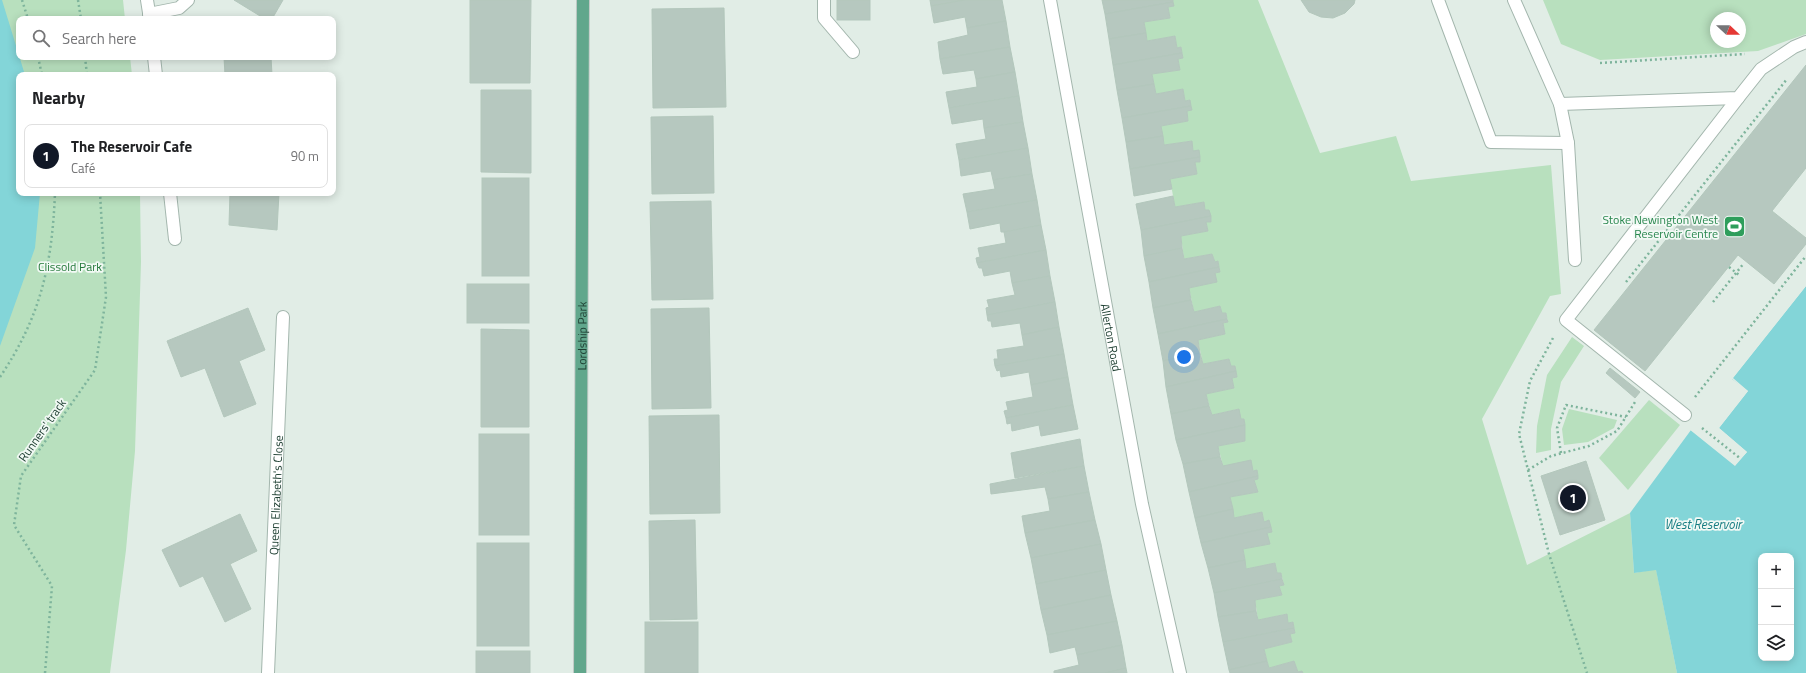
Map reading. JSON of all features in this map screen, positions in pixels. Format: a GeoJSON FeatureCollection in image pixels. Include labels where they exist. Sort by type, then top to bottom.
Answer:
{"type":"FeatureCollection","features":[{"type":"Feature","properties":{"kind":"main road","name":"Lordship Park"},"geometry":{"type":"LineString","coordinates":[[580,673],[583,0]]}},
{"type":"Feature","properties":{"kind":"street"},"geometry":{"type":"LineString","coordinates":[[147,0],[150,16],[179,8],[188,0]]}},
{"type":"Feature","properties":{"kind":"street"},"geometry":{"type":"LineString","coordinates":[[824,0],[824,18],[853,52]]}},
{"type":"Feature","properties":{"kind":"street","name":"Allerton Road"},"geometry":{"type":"LineString","coordinates":[[1050,0],[1142,504],[1180,673]]}},
{"type":"Feature","properties":{"kind":"street"},"geometry":{"type":"LineString","coordinates":[[1438,0],[1491,142],[1568,143]]}},
{"type":"Feature","properties":{"kind":"street"},"geometry":{"type":"LineString","coordinates":[[1514,0],[1560,104],[1568,143],[1575,260]]}},
{"type":"Feature","properties":{"kind":"street"},"geometry":{"type":"LineString","coordinates":[[1684,414],[1566,320],[1761,69],[1794,47],[1806,42]]}},
{"type":"Feature","properties":{"kind":"street"},"geometry":{"type":"LineString","coordinates":[[154,60],[156,72]]}},
{"type":"Feature","properties":{"kind":"street"},"geometry":{"type":"LineString","coordinates":[[1560,104],[1738,98]]}},
{"type":"Feature","properties":{"kind":"street"},"geometry":{"type":"LineString","coordinates":[[170,196],[176,239]]}},
{"type":"Feature","properties":{"kind":"street","name":"Queen Elizabeth's Close"},"geometry":{"type":"LineString","coordinates":[[268,673],[282,317]]}},
{"type":"Feature","properties":{"kind":"path"},"geometry":{"type":"LineString","coordinates":[[22,0],[27,16]]}},
{"type":"Feature","properties":{"kind":"path"},"geometry":{"type":"LineString","coordinates":[[78,0],[80,16]]}},
{"type":"Feature","properties":{"kind":"path"},"geometry":{"type":"LineString","coordinates":[[1600,63],[1749,54]]}},
{"type":"Feature","properties":{"kind":"path"},"geometry":{"type":"LineString","coordinates":[[39,60],[41,72]]}},
{"type":"Feature","properties":{"kind":"path"},"geometry":{"type":"LineString","coordinates":[[85,60],[87,72]]}},
{"type":"Feature","properties":{"kind":"path"},"geometry":{"type":"LineString","coordinates":[[1622,287],[1789,77]]}},
{"type":"Feature","properties":{"kind":"path"},"geometry":{"type":"LineString","coordinates":[[1700,189],[1704,193]]}},
{"type":"Feature","properties":{"kind":"path"},"geometry":{"type":"LineString","coordinates":[[0,376],[12,360],[31,321],[44,285],[53,234],[55,196]]}},
{"type":"Feature","properties":{"kind":"path","name":"Runners' track"},"geometry":{"type":"LineString","coordinates":[[45,673],[52,586],[14,525],[21,476],[95,370],[106,297],[100,196]]}},
{"type":"Feature","properties":{"kind":"path"},"geometry":{"type":"LineString","coordinates":[[1741,459],[1684,414],[1806,256]]}},
{"type":"Feature","properties":{"kind":"path"},"geometry":{"type":"LineString","coordinates":[[1713,302],[1744,263]]}},
{"type":"Feature","properties":{"kind":"path"},"geometry":{"type":"LineString","coordinates":[[1729,267],[1739,275]]}},
{"type":"Feature","properties":{"kind":"path"},"geometry":{"type":"LineString","coordinates":[[1566,320],[1550,342],[1530,382],[1519,434],[1549,554],[1587,673]]}},
{"type":"Feature","properties":{"kind":"path"},"geometry":{"type":"LineString","coordinates":[[1528,470],[1551,456],[1589,446],[1617,431],[1647,384]]}},
{"type":"Feature","properties":{"kind":"path"},"geometry":{"type":"LineString","coordinates":[[1561,453],[1557,428],[1566,405],[1626,417]]}},
{"type":"Feature","properties":{"kind":"green space","name":"Clissold Park"},"geometry":{"type":"Polygon","coordinates":[[[0,0],[123,0],[125,16],[16,16],[16,60],[130,60],[132,72],[16,72],[16,196],[140,196],[141,262],[135,451],[126,550],[110,673],[0,673],[0,0]]]}},
{"type":"Feature","properties":{"kind":"green space"},"geometry":{"type":"Polygon","coordinates":[[[1173,0],[1258,0],[1320,153],[1396,136],[1411,181],[1551,165],[1561,294],[1550,296],[1482,419],[1527,565],[1630,513],[1634,573],[1656,569],[1677,673],[1303,673],[1298,672],[1294,661],[1269,668],[1264,649],[1292,642],[1290,634],[1295,633],[1293,622],[1288,623],[1286,614],[1258,620],[1255,600],[1282,595],[1279,586],[1284,585],[1281,573],[1277,573],[1275,563],[1246,569],[1243,549],[1269,544],[1267,533],[1272,531],[1269,521],[1264,522],[1262,512],[1234,518],[1230,497],[1258,492],[1254,480],[1258,479],[1257,471],[1223,466],[1218,446],[1245,441],[1244,419],[1241,419],[1238,409],[1212,415],[1206,394],[1234,388],[1232,378],[1237,377],[1235,366],[1231,366],[1229,359],[1203,364],[1198,340],[1225,334],[1223,323],[1228,322],[1226,313],[1222,313],[1220,306],[1194,312],[1189,288],[1216,282],[1215,273],[1220,272],[1218,261],[1215,262],[1212,254],[1184,259],[1181,236],[1208,231],[1206,222],[1211,222],[1209,210],[1205,210],[1204,202],[1175,207],[1170,179],[1197,174],[1195,162],[1200,161],[1200,157],[1193,151],[1191,141],[1164,145],[1161,126],[1188,121],[1187,111],[1190,100],[1185,101],[1183,89],[1156,94],[1152,74],[1180,70],[1178,59],[1183,58],[1181,47],[1177,48],[1175,36],[1147,41],[1144,22],[1170,18],[1168,7],[1173,6],[1173,0]]]}},
{"type":"Feature","properties":{"kind":"green space"},"geometry":{"type":"Polygon","coordinates":[[[1543,0],[1806,0],[1806,34],[1758,51],[1600,60],[1561,44],[1543,0]]]}},
{"type":"Feature","properties":{"kind":"green space"},"geometry":{"type":"Polygon","coordinates":[[[1572,337],[1584,346],[1561,382],[1551,429],[1551,450],[1536,453],[1537,426],[1547,375],[1572,337]]]}},
{"type":"Feature","properties":{"kind":"green space"},"geometry":{"type":"Polygon","coordinates":[[[1649,400],[1680,425],[1628,490],[1599,458],[1649,400]]]}},
{"type":"Feature","properties":{"kind":"green space"},"geometry":{"type":"Polygon","coordinates":[[[1569,409],[1617,420],[1614,428],[1588,442],[1564,445],[1562,429],[1569,409]]]}},
{"type":"Feature","properties":{"kind":"water"},"geometry":{"type":"Polygon","coordinates":[[[0,0],[2,0],[16,46],[16,60],[20,60],[24,72],[16,72],[16,196],[40,196],[35,248],[0,346],[0,0]]]}},
{"type":"Feature","properties":{"kind":"water","name":"West Reservoir"},"geometry":{"type":"Polygon","coordinates":[[[1806,286],[1806,673],[1677,673],[1656,570],[1634,573],[1630,513],[1691,430],[1735,465],[1747,452],[1719,428],[1748,391],[1732,379],[1806,286]]]}},
{"type":"Feature","properties":{"kind":"pier"},"geometry":{"type":"Polygon","coordinates":[[[1804,284],[1806,284],[1806,286],[1733,378],[1748,391],[1719,428],[1747,452],[1735,466],[1689,429],[1692,429],[1735,463],[1744,452],[1717,429],[1746,391],[1731,378],[1804,284]]]}},
{"type":"Feature","properties":{"kind":"building"},"geometry":{"type":"Polygon","coordinates":[[[234,0],[283,0],[274,16],[260,16],[234,0]]]}},
{"type":"Feature","properties":{"kind":"building"},"geometry":{"type":"Polygon","coordinates":[[[470,0],[531,0],[530,83],[470,83],[470,0]]]}},
{"type":"Feature","properties":{"kind":"building"},"geometry":{"type":"Polygon","coordinates":[[[837,0],[870,0],[870,20],[837,20],[837,0]]]}},
{"type":"Feature","properties":{"kind":"building"},"geometry":{"type":"Polygon","coordinates":[[[930,0],[965,0],[931,6],[930,0]]]}},
{"type":"Feature","properties":{"kind":"building"},"geometry":{"type":"Polygon","coordinates":[[[965,0],[1002,0],[1006,21],[967,28],[965,17],[934,23],[931,6],[965,0]]]}},
{"type":"Feature","properties":{"kind":"building"},"geometry":{"type":"Polygon","coordinates":[[[1102,0],[1173,0],[1173,2],[1105,14],[1102,0]]]}},
{"type":"Feature","properties":{"kind":"building"},"geometry":{"type":"Polygon","coordinates":[[[1301,0],[1355,0],[1354,4],[1345,13],[1333,18],[1321,17],[1309,12],[1301,0]]]}},
{"type":"Feature","properties":{"kind":"building"},"geometry":{"type":"Polygon","coordinates":[[[1173,2],[1174,6],[1168,7],[1170,18],[1144,22],[1146,33],[1109,39],[1105,14],[1173,2]]]}},
{"type":"Feature","properties":{"kind":"building"},"geometry":{"type":"Polygon","coordinates":[[[724,8],[726,107],[653,108],[652,9],[724,8]]]}},
{"type":"Feature","properties":{"kind":"building"},"geometry":{"type":"Polygon","coordinates":[[[1006,21],[1010,47],[940,59],[938,42],[968,35],[967,28],[1006,21]]]}},
{"type":"Feature","properties":{"kind":"building"},"geometry":{"type":"Polygon","coordinates":[[[1146,33],[1147,41],[1175,36],[1177,48],[1181,47],[1182,53],[1113,65],[1109,39],[1146,33]]]}},
{"type":"Feature","properties":{"kind":"building"},"geometry":{"type":"Polygon","coordinates":[[[1010,47],[1015,72],[976,79],[974,70],[943,74],[940,59],[1010,47]]]}},
{"type":"Feature","properties":{"kind":"building"},"geometry":{"type":"Polygon","coordinates":[[[1182,53],[1183,58],[1178,59],[1180,70],[1152,74],[1154,84],[1117,90],[1113,65],[1182,53]]]}},
{"type":"Feature","properties":{"kind":"building"},"geometry":{"type":"Polygon","coordinates":[[[224,60],[271,60],[272,72],[225,72],[224,60]]]}},
{"type":"Feature","properties":{"kind":"building","name":"Stoke Newington West Reservoir Centre"},"geometry":{"type":"Polygon","coordinates":[[[1806,65],[1806,168],[1772,211],[1806,238],[1806,244],[1774,284],[1738,255],[1645,371],[1594,330],[1806,65]]]}},
{"type":"Feature","properties":{"kind":"building"},"geometry":{"type":"Polygon","coordinates":[[[1015,72],[1019,96],[949,108],[946,92],[977,87],[976,79],[1015,72]]]}},
{"type":"Feature","properties":{"kind":"building"},"geometry":{"type":"Polygon","coordinates":[[[1154,84],[1156,94],[1183,89],[1185,101],[1190,100],[1191,106],[1122,118],[1117,90],[1154,84]]]}},
{"type":"Feature","properties":{"kind":"building"},"geometry":{"type":"Polygon","coordinates":[[[481,90],[531,90],[531,173],[481,172],[481,90]]]}},
{"type":"Feature","properties":{"kind":"building"},"geometry":{"type":"Polygon","coordinates":[[[1019,96],[1023,122],[984,128],[983,119],[952,124],[949,108],[1019,96]]]}},
{"type":"Feature","properties":{"kind":"building"},"geometry":{"type":"Polygon","coordinates":[[[1191,106],[1192,110],[1187,111],[1188,121],[1161,126],[1163,136],[1126,142],[1122,118],[1191,106]]]}},
{"type":"Feature","properties":{"kind":"building"},"geometry":{"type":"Polygon","coordinates":[[[713,116],[714,193],[652,194],[651,117],[713,116]]]}},
{"type":"Feature","properties":{"kind":"building"},"geometry":{"type":"Polygon","coordinates":[[[1023,122],[1028,148],[959,160],[956,144],[986,139],[984,128],[1023,122]]]}},
{"type":"Feature","properties":{"kind":"building"},"geometry":{"type":"Polygon","coordinates":[[[1163,136],[1164,145],[1192,141],[1193,151],[1199,150],[1200,157],[1130,169],[1126,142],[1163,136]]]}},
{"type":"Feature","properties":{"kind":"building"},"geometry":{"type":"Polygon","coordinates":[[[1028,148],[1032,174],[993,180],[991,171],[961,176],[959,160],[1028,148]]]}},
{"type":"Feature","properties":{"kind":"building"},"geometry":{"type":"Polygon","coordinates":[[[1200,157],[1200,162],[1195,162],[1197,174],[1170,179],[1172,189],[1134,196],[1130,169],[1200,157]]]}},
{"type":"Feature","properties":{"kind":"building"},"geometry":{"type":"Polygon","coordinates":[[[1032,174],[1037,200],[967,212],[963,194],[995,189],[993,180],[1032,174]]]}},
{"type":"Feature","properties":{"kind":"building"},"geometry":{"type":"Polygon","coordinates":[[[482,178],[529,178],[529,276],[482,276],[482,178]]]}},
{"type":"Feature","properties":{"kind":"building"},"geometry":{"type":"Polygon","coordinates":[[[230,196],[279,196],[277,230],[229,225],[230,196]]]}},
{"type":"Feature","properties":{"kind":"building"},"geometry":{"type":"Polygon","coordinates":[[[1173,196],[1175,207],[1204,202],[1205,210],[1209,210],[1211,216],[1141,230],[1136,204],[1173,196]]]}},
{"type":"Feature","properties":{"kind":"building"},"geometry":{"type":"Polygon","coordinates":[[[1037,200],[1041,225],[1004,232],[1001,232],[1000,223],[970,229],[967,212],[1037,200]]]}},
{"type":"Feature","properties":{"kind":"building"},"geometry":{"type":"Polygon","coordinates":[[[711,201],[713,299],[652,300],[650,202],[711,201]]]}},
{"type":"Feature","properties":{"kind":"building"},"geometry":{"type":"Polygon","coordinates":[[[1211,216],[1211,222],[1206,222],[1208,231],[1181,236],[1182,248],[1144,256],[1141,230],[1211,216]]]}},
{"type":"Feature","properties":{"kind":"building"},"geometry":{"type":"Polygon","coordinates":[[[1041,225],[1046,250],[977,263],[976,258],[980,257],[978,248],[1006,243],[1004,232],[1041,225]]]}},
{"type":"Feature","properties":{"kind":"building"},"geometry":{"type":"Polygon","coordinates":[[[1182,248],[1184,259],[1212,254],[1215,262],[1218,261],[1219,267],[1149,282],[1144,256],[1182,248]]]}},
{"type":"Feature","properties":{"kind":"building"},"geometry":{"type":"Polygon","coordinates":[[[1046,250],[1050,276],[1012,283],[1010,271],[984,276],[982,268],[979,268],[977,263],[1046,250]]]}},
{"type":"Feature","properties":{"kind":"building"},"geometry":{"type":"Polygon","coordinates":[[[1219,267],[1220,272],[1215,273],[1217,282],[1189,288],[1191,300],[1153,308],[1149,282],[1219,267]]]}},
{"type":"Feature","properties":{"kind":"building"},"geometry":{"type":"Polygon","coordinates":[[[1050,276],[1055,302],[987,315],[986,308],[989,307],[987,300],[1015,295],[1012,283],[1050,276]]]}},
{"type":"Feature","properties":{"kind":"building"},"geometry":{"type":"Polygon","coordinates":[[[467,284],[529,284],[529,323],[467,323],[467,284]]]}},
{"type":"Feature","properties":{"kind":"building"},"geometry":{"type":"Polygon","coordinates":[[[1191,300],[1194,312],[1220,306],[1222,313],[1226,313],[1227,319],[1158,334],[1153,308],[1191,300]]]}},
{"type":"Feature","properties":{"kind":"building"},"geometry":{"type":"Polygon","coordinates":[[[1055,302],[1059,327],[1022,335],[1020,323],[992,327],[991,321],[988,321],[987,315],[1055,302]]]}},
{"type":"Feature","properties":{"kind":"building"},"geometry":{"type":"Polygon","coordinates":[[[248,308],[265,350],[239,361],[256,404],[224,417],[205,368],[181,377],[167,341],[248,308]]]}},
{"type":"Feature","properties":{"kind":"building"},"geometry":{"type":"Polygon","coordinates":[[[709,308],[711,408],[652,409],[651,309],[709,308]]]}},
{"type":"Feature","properties":{"kind":"building"},"geometry":{"type":"Polygon","coordinates":[[[1227,319],[1228,322],[1223,323],[1225,334],[1198,340],[1200,353],[1163,361],[1158,334],[1227,319]]]}},
{"type":"Feature","properties":{"kind":"building"},"geometry":{"type":"Polygon","coordinates":[[[1059,327],[1064,354],[995,366],[994,359],[998,359],[997,350],[1024,346],[1022,335],[1059,327]]]}},
{"type":"Feature","properties":{"kind":"building"},"geometry":{"type":"Polygon","coordinates":[[[481,329],[529,330],[529,427],[481,427],[481,329]]]}},
{"type":"Feature","properties":{"kind":"building"},"geometry":{"type":"Polygon","coordinates":[[[1200,353],[1203,364],[1229,359],[1231,366],[1235,366],[1236,371],[1166,387],[1163,361],[1200,353]]]}},
{"type":"Feature","properties":{"kind":"building"},"geometry":{"type":"Polygon","coordinates":[[[1064,354],[1068,377],[1031,385],[1029,372],[1001,377],[1000,370],[997,371],[995,366],[1064,354]]]}},
{"type":"Feature","properties":{"kind":"building"},"geometry":{"type":"Polygon","coordinates":[[[1610,368],[1640,392],[1635,398],[1606,373],[1610,368]]]}},
{"type":"Feature","properties":{"kind":"building"},"geometry":{"type":"Polygon","coordinates":[[[1236,371],[1237,377],[1232,378],[1234,388],[1206,394],[1209,406],[1171,414],[1166,387],[1236,371]]]}},
{"type":"Feature","properties":{"kind":"building"},"geometry":{"type":"Polygon","coordinates":[[[1068,377],[1073,405],[1006,418],[1004,411],[1008,410],[1006,402],[1033,397],[1031,385],[1068,377]]]}},
{"type":"Feature","properties":{"kind":"building"},"geometry":{"type":"Polygon","coordinates":[[[1073,405],[1078,429],[1041,436],[1039,425],[1012,431],[1011,423],[1007,424],[1006,418],[1073,405]]]}},
{"type":"Feature","properties":{"kind":"building"},"geometry":{"type":"Polygon","coordinates":[[[1209,406],[1212,415],[1239,409],[1241,419],[1244,419],[1245,425],[1176,440],[1171,414],[1209,406]]]}},
{"type":"Feature","properties":{"kind":"building"},"geometry":{"type":"Polygon","coordinates":[[[719,415],[720,513],[650,514],[649,416],[719,415]]]}},
{"type":"Feature","properties":{"kind":"building"},"geometry":{"type":"Polygon","coordinates":[[[1245,425],[1245,441],[1218,446],[1220,457],[1183,464],[1176,440],[1245,425]]]}},
{"type":"Feature","properties":{"kind":"building"},"geometry":{"type":"Polygon","coordinates":[[[479,434],[529,434],[529,535],[479,535],[479,434]]]}},
{"type":"Feature","properties":{"kind":"building"},"geometry":{"type":"Polygon","coordinates":[[[1080,439],[1084,466],[1015,478],[1011,453],[1080,439]]]}},
{"type":"Feature","properties":{"kind":"building"},"geometry":{"type":"Polygon","coordinates":[[[1220,457],[1223,466],[1251,460],[1253,471],[1257,470],[1258,476],[1189,492],[1183,464],[1220,457]]]}},
{"type":"Feature","properties":{"kind":"building"},"geometry":{"type":"Polygon","coordinates":[[[1586,461],[1605,520],[1560,535],[1541,476],[1586,461]]]}},
{"type":"Feature","properties":{"kind":"building"},"geometry":{"type":"Polygon","coordinates":[[[1084,466],[1089,492],[1048,499],[1045,487],[991,494],[990,484],[1084,466]]]}},
{"type":"Feature","properties":{"kind":"building"},"geometry":{"type":"Polygon","coordinates":[[[1258,476],[1258,479],[1254,480],[1258,492],[1230,497],[1233,509],[1195,518],[1189,492],[1258,476]]]}},
{"type":"Feature","properties":{"kind":"building"},"geometry":{"type":"Polygon","coordinates":[[[1089,492],[1095,520],[1025,533],[1022,516],[1050,511],[1048,499],[1089,492]]]}},
{"type":"Feature","properties":{"kind":"building"},"geometry":{"type":"Polygon","coordinates":[[[1233,509],[1234,518],[1262,512],[1264,522],[1269,520],[1271,527],[1201,543],[1195,518],[1233,509]]]}},
{"type":"Feature","properties":{"kind":"building"},"geometry":{"type":"Polygon","coordinates":[[[240,514],[257,551],[230,564],[251,609],[225,622],[203,576],[180,587],[162,550],[240,514]]]}},
{"type":"Feature","properties":{"kind":"building"},"geometry":{"type":"Polygon","coordinates":[[[695,520],[697,619],[650,620],[649,521],[695,520]]]}},
{"type":"Feature","properties":{"kind":"building"},"geometry":{"type":"Polygon","coordinates":[[[1095,520],[1101,544],[1031,558],[1025,533],[1095,520]]]}},
{"type":"Feature","properties":{"kind":"building"},"geometry":{"type":"Polygon","coordinates":[[[1271,527],[1272,532],[1267,533],[1270,544],[1243,549],[1245,560],[1208,568],[1201,543],[1271,527]]]}},
{"type":"Feature","properties":{"kind":"building"},"geometry":{"type":"Polygon","coordinates":[[[477,543],[529,543],[529,646],[477,646],[477,543]]]}},
{"type":"Feature","properties":{"kind":"building"},"geometry":{"type":"Polygon","coordinates":[[[1101,544],[1106,570],[1036,584],[1031,558],[1101,544]]]}},
{"type":"Feature","properties":{"kind":"building"},"geometry":{"type":"Polygon","coordinates":[[[1245,560],[1246,569],[1275,563],[1277,573],[1281,573],[1282,579],[1214,593],[1208,568],[1245,560]]]}},
{"type":"Feature","properties":{"kind":"building"},"geometry":{"type":"Polygon","coordinates":[[[1106,570],[1111,595],[1041,610],[1036,584],[1106,570]]]}},
{"type":"Feature","properties":{"kind":"building"},"geometry":{"type":"Polygon","coordinates":[[[1282,579],[1284,585],[1279,586],[1282,595],[1255,600],[1256,611],[1218,617],[1214,593],[1282,579]]]}},
{"type":"Feature","properties":{"kind":"building"},"geometry":{"type":"Polygon","coordinates":[[[1111,595],[1117,621],[1047,635],[1041,610],[1111,595]]]}},
{"type":"Feature","properties":{"kind":"building"},"geometry":{"type":"Polygon","coordinates":[[[1256,611],[1258,620],[1287,614],[1288,623],[1293,622],[1294,628],[1223,642],[1218,617],[1256,611]]]}},
{"type":"Feature","properties":{"kind":"building"},"geometry":{"type":"Polygon","coordinates":[[[1117,621],[1122,645],[1077,655],[1075,647],[1050,653],[1047,635],[1117,621]]]}},
{"type":"Feature","properties":{"kind":"building"},"geometry":{"type":"Polygon","coordinates":[[[645,622],[698,622],[698,673],[645,673],[645,622]]]}},
{"type":"Feature","properties":{"kind":"building"},"geometry":{"type":"Polygon","coordinates":[[[1294,628],[1295,633],[1290,634],[1292,642],[1264,649],[1267,661],[1229,670],[1223,642],[1294,628]]]}},
{"type":"Feature","properties":{"kind":"building"},"geometry":{"type":"Polygon","coordinates":[[[1122,645],[1126,668],[1105,673],[1054,673],[1054,671],[1079,665],[1077,655],[1122,645]]]}},
{"type":"Feature","properties":{"kind":"building"},"geometry":{"type":"Polygon","coordinates":[[[476,651],[530,651],[530,673],[476,673],[476,651]]]}},
{"type":"Feature","properties":{"kind":"building"},"geometry":{"type":"Polygon","coordinates":[[[1267,661],[1269,668],[1294,661],[1298,672],[1302,671],[1303,673],[1230,673],[1229,670],[1267,661]]]}},
{"type":"Feature","properties":{"kind":"building"},"geometry":{"type":"Polygon","coordinates":[[[1126,668],[1127,673],[1105,673],[1126,668]]]}},
{"type":"Feature","properties":{"kind":"place","name":"Stoke Newington West Reservoir Centre"},"geometry":{"type":"Point","coordinates":[1734,226]}},
{"type":"Feature","properties":{"kind":"place","name":"The Reservoir Cafe"},"geometry":{"type":"Point","coordinates":[1573,498]}}]}
